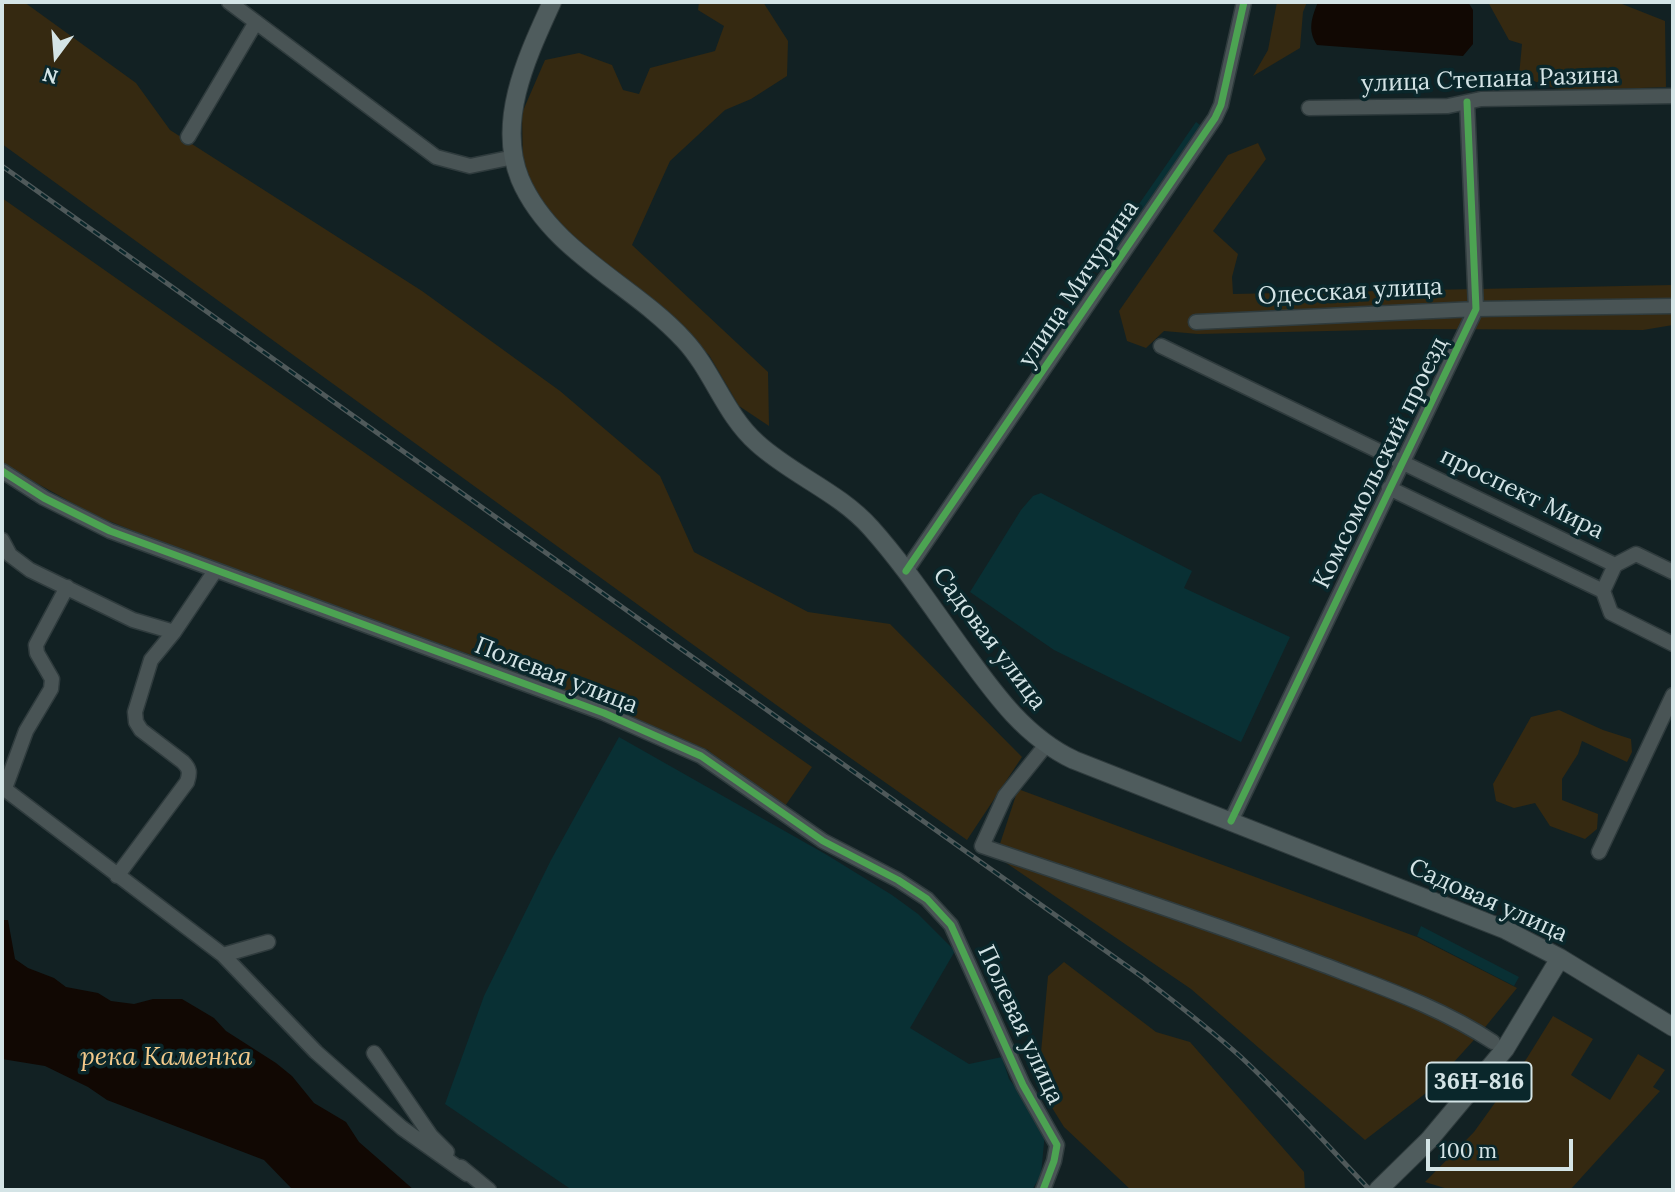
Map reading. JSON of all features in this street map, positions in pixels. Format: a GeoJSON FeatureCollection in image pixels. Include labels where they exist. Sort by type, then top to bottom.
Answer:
{"type":"FeatureCollection","features":[{"type":"Feature","properties":{"kind":"main road","name":"Садовая улица"},"geometry":{"type":"LineString","coordinates":[[547,3],[516,95],[512,132],[514,158],[523,185],[537,210],[555,231],[661,317],[684,340],[705,367],[737,422],[754,441],[846,505],[869,526],[906,570],[995,694],[1027,729],[1046,746],[1099,770],[1506,930],[1560,958],[1673,1027]]}},
{"type":"Feature","properties":{"kind":"main road","name":"36Н-816"},"geometry":{"type":"LineString","coordinates":[[1378,1190],[1429,1140],[1492,1066],[1511,1041],[1560,958]]}},
{"type":"Feature","properties":{"kind":"street"},"geometry":{"type":"LineString","coordinates":[[229,2],[436,157],[470,166],[514,158]]}},
{"type":"Feature","properties":{"kind":"street","name":"улица Мичурина"},"geometry":{"type":"LineString","coordinates":[[906,570],[1215,118],[1221,105],[1244,2]]}},
{"type":"Feature","properties":{"kind":"street"},"geometry":{"type":"LineString","coordinates":[[188,136],[256,22]]}},
{"type":"Feature","properties":{"kind":"street","name":"улица Степана Разина"},"geometry":{"type":"LineString","coordinates":[[1310,108],[1448,106],[1481,100],[1673,96]]}},
{"type":"Feature","properties":{"kind":"street","name":"Комсомольский проезд"},"geometry":{"type":"LineString","coordinates":[[1231,821],[1476,309],[1467,102]]}},
{"type":"Feature","properties":{"kind":"street","name":"Одесская улица"},"geometry":{"type":"LineString","coordinates":[[1196,322],[1476,309],[1673,306]]}},
{"type":"Feature","properties":{"kind":"street","name":"проспект Мира"},"geometry":{"type":"LineString","coordinates":[[1161,346],[1615,565],[1636,554],[1673,572]]}},
{"type":"Feature","properties":{"kind":"street","name":"Полевая улица"},"geometry":{"type":"LineString","coordinates":[[2,471],[44,498],[110,531],[604,713],[701,756],[822,841],[898,880],[926,899],[951,925],[1023,1085],[1057,1145],[1043,1190]]}},
{"type":"Feature","properties":{"kind":"street"},"geometry":{"type":"LineString","coordinates":[[1390,488],[1603,591],[1611,613],[1673,645]]}},
{"type":"Feature","properties":{"kind":"street"},"geometry":{"type":"LineString","coordinates":[[2,540],[10,555],[30,570],[133,620],[174,632]]}},
{"type":"Feature","properties":{"kind":"street"},"geometry":{"type":"LineString","coordinates":[[1603,591],[1615,565]]}},
{"type":"Feature","properties":{"kind":"street"},"geometry":{"type":"LineString","coordinates":[[117,876],[187,782],[189,768],[141,730],[136,722],[135,712],[151,660],[174,632],[215,571]]}},
{"type":"Feature","properties":{"kind":"street"},"geometry":{"type":"LineString","coordinates":[[67,587],[36,645],[37,653],[52,680],[51,689],[26,731],[3,787],[223,956],[316,1052],[402,1128],[489,1190]]}},
{"type":"Feature","properties":{"kind":"street"},"geometry":{"type":"LineString","coordinates":[[1599,852],[1673,695]]}},
{"type":"Feature","properties":{"kind":"street"},"geometry":{"type":"LineString","coordinates":[[1046,746],[1005,796],[982,846],[1315,961],[1470,1026],[1493,1041]]}},
{"type":"Feature","properties":{"kind":"street"},"geometry":{"type":"LineString","coordinates":[[223,956],[268,942]]}},
{"type":"Feature","properties":{"kind":"street"},"geometry":{"type":"LineString","coordinates":[[374,1053],[431,1136],[467,1174]]}},
{"type":"Feature","properties":{"kind":"shaded area"},"geometry":{"type":"Polygon","coordinates":[[[2,2],[24,2],[136,83],[170,130],[422,291],[560,391],[660,476],[694,552],[808,612],[890,624],[1022,757],[967,840],[815,733],[2,144],[2,2]]]}},
{"type":"Feature","properties":{"kind":"shaded area"},"geometry":{"type":"Polygon","coordinates":[[[699,2],[763,2],[788,41],[787,76],[751,99],[725,110],[670,161],[632,245],[768,372],[769,426],[739,406],[709,355],[664,312],[553,220],[523,169],[522,113],[545,60],[579,53],[612,65],[623,90],[639,94],[650,68],[715,51],[724,26],[698,10],[699,2]]]}},
{"type":"Feature","properties":{"kind":"shaded area"},"geometry":{"type":"Polygon","coordinates":[[[1277,2],[1307,2],[1303,12],[1300,48],[1253,76],[1268,50],[1277,2]]]}},
{"type":"Feature","properties":{"kind":"shaded area"},"geometry":{"type":"Polygon","coordinates":[[[1488,2],[1617,2],[1665,21],[1666,87],[1563,91],[1519,76],[1522,44],[1509,40],[1488,2]]]}},
{"type":"Feature","properties":{"kind":"shaded area"},"geometry":{"type":"Polygon","coordinates":[[[1196,122],[1203,127],[1112,258],[1105,253],[1196,122]]]}},
{"type":"Feature","properties":{"kind":"shaded area"},"geometry":{"type":"Polygon","coordinates":[[[1258,143],[1266,159],[1213,231],[1238,254],[1232,277],[1233,294],[1673,285],[1673,325],[1643,330],[1415,329],[1198,334],[1164,331],[1146,348],[1127,341],[1119,311],[1228,155],[1258,143]]]}},
{"type":"Feature","properties":{"kind":"shaded area"},"geometry":{"type":"Polygon","coordinates":[[[2,198],[812,767],[783,809],[740,780],[708,750],[519,672],[218,565],[94,515],[2,464],[2,198]]]}},
{"type":"Feature","properties":{"kind":"shaded area"},"geometry":{"type":"Polygon","coordinates":[[[1041,493],[1192,571],[1184,588],[1290,637],[1241,742],[1054,650],[970,592],[1021,510],[1033,496],[1041,493]]]}},
{"type":"Feature","properties":{"kind":"shaded area"},"geometry":{"type":"Polygon","coordinates":[[[1559,710],[1603,730],[1631,739],[1632,752],[1627,762],[1582,741],[1578,754],[1562,779],[1562,800],[1598,814],[1597,829],[1585,839],[1550,826],[1535,803],[1514,808],[1496,801],[1493,784],[1531,717],[1559,710]]]}},
{"type":"Feature","properties":{"kind":"shaded area"},"geometry":{"type":"Polygon","coordinates":[[[619,737],[892,895],[918,914],[955,951],[910,1028],[969,1064],[1002,1057],[1009,1079],[1039,1117],[1038,1126],[1045,1132],[1041,1175],[1032,1190],[572,1190],[445,1104],[484,996],[551,860],[619,737]]]}},
{"type":"Feature","properties":{"kind":"shaded area"},"geometry":{"type":"Polygon","coordinates":[[[1018,789],[1417,937],[1517,988],[1426,1093],[1365,1140],[1191,989],[996,856],[1018,789]]]}},
{"type":"Feature","properties":{"kind":"shaded area"},"geometry":{"type":"Polygon","coordinates":[[[1421,926],[1519,977],[1514,986],[1417,936],[1421,926]]]}},
{"type":"Feature","properties":{"kind":"shaded area"},"geometry":{"type":"Polygon","coordinates":[[[1064,962],[1156,1032],[1190,1042],[1304,1172],[1305,1190],[1131,1190],[1064,1127],[1038,1085],[1048,976],[1064,962]]]}},
{"type":"Feature","properties":{"kind":"shaded area"},"geometry":{"type":"Polygon","coordinates":[[[1553,1016],[1593,1039],[1571,1075],[1610,1100],[1638,1054],[1665,1070],[1653,1087],[1660,1091],[1570,1190],[1451,1190],[1425,1182],[1474,1132],[1527,1058],[1553,1016]]]}},
{"type":"Feature","properties":{"kind":"water"},"geometry":{"type":"Polygon","coordinates":[[[1318,2],[1468,2],[1473,10],[1473,44],[1463,56],[1317,45],[1311,29],[1318,2]]]}},
{"type":"Feature","properties":{"kind":"water","name":"река Каменка"},"geometry":{"type":"Polygon","coordinates":[[[2,920],[8,920],[15,959],[28,968],[54,978],[66,987],[98,993],[111,1001],[134,1004],[153,999],[182,999],[214,1018],[226,1031],[292,1076],[314,1103],[346,1122],[359,1142],[414,1190],[293,1190],[264,1160],[107,1100],[88,1087],[45,1066],[2,1059],[2,920]]]}},
{"type":"Feature","properties":{"kind":"railway"},"geometry":{"type":"LineString","coordinates":[[2,166],[1141,976],[1242,1058],[1370,1190]]}},
{"type":"Feature","properties":{"kind":"cycle path"},"geometry":{"type":"LineString","coordinates":[[906,571],[1215,118],[1221,105],[1244,2]]}},
{"type":"Feature","properties":{"kind":"cycle path"},"geometry":{"type":"LineString","coordinates":[[1231,821],[1476,309],[1467,102]]}},
{"type":"Feature","properties":{"kind":"cycle path"},"geometry":{"type":"LineString","coordinates":[[2,471],[44,498],[110,531],[604,713],[701,756],[823,841],[898,880],[927,899],[951,925],[1023,1085],[1057,1145],[1043,1190]]}}]}
